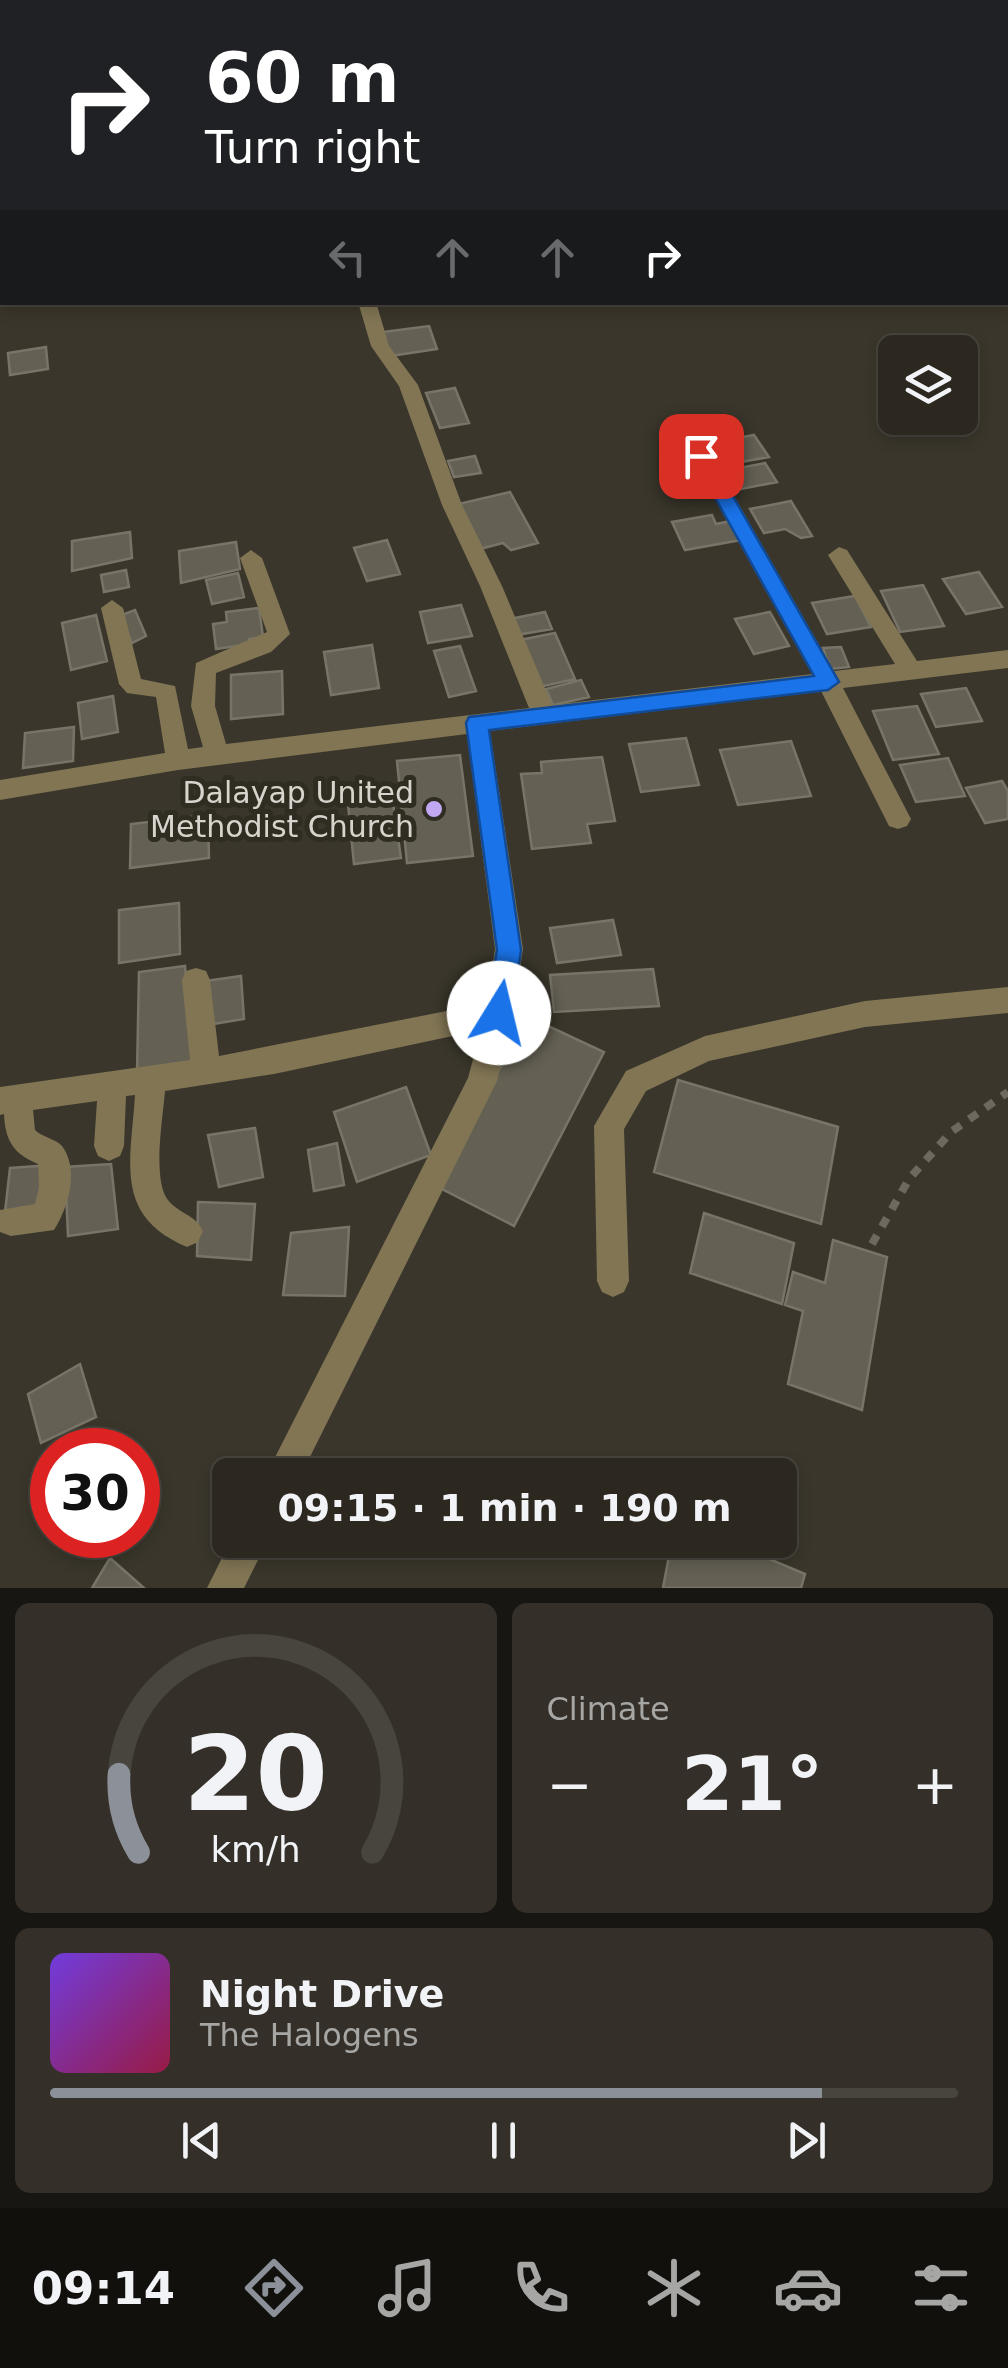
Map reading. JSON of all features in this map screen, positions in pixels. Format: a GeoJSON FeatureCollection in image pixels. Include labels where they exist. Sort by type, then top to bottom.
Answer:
{"type":"FeatureCollection","features":[{"type":"Feature","properties":{"kind":"street"},"geometry":{"type":"LineString","coordinates":[[368,305],[380,346],[408,385],[452,505],[491,586],[544,715]]}},
{"type":"Feature","properties":{"kind":"street"},"geometry":{"type":"LineString","coordinates":[[701,456],[828,682],[898,819]]}},
{"type":"Feature","properties":{"kind":"street"},"geometry":{"type":"LineString","coordinates":[[839,554],[912,673]]}},
{"type":"Feature","properties":{"kind":"street"},"geometry":{"type":"LineString","coordinates":[[217,755],[202,706],[204,669],[214,660],[272,644],[279,634],[251,558]]}},
{"type":"Feature","properties":{"kind":"street"},"geometry":{"type":"LineString","coordinates":[[112,608],[131,684],[142,690],[160,688],[167,692],[178,760]]}},
{"type":"Feature","properties":{"kind":"street"},"geometry":{"type":"LineString","coordinates":[[0,790],[178,760],[1008,659]]}},
{"type":"Feature","properties":{"kind":"street"},"geometry":{"type":"LineString","coordinates":[[292,1458],[482,1081],[509,950],[477,723]]}},
{"type":"Feature","properties":{"kind":"street"},"geometry":{"type":"LineString","coordinates":[[196,980],[206,1072]]}},
{"type":"Feature","properties":{"kind":"street"},"geometry":{"type":"LineString","coordinates":[[614,1281],[609,1126],[636,1081],[705,1048],[865,1014],[1008,1000]]}},
{"type":"Feature","properties":{"kind":"street"},"geometry":{"type":"LineString","coordinates":[[11,1221],[43,1219],[51,1209],[56,1168],[50,1154],[30,1148],[20,1136],[9,1100],[274,1061],[499,1013]]}},
{"type":"Feature","properties":{"kind":"street"},"geometry":{"type":"LineString","coordinates":[[150,1080],[144,1186],[158,1213],[186,1230]]}},
{"type":"Feature","properties":{"kind":"street"},"geometry":{"type":"LineString","coordinates":[[110,1146],[112,1086]]}},
{"type":"Feature","properties":{"kind":"street"},"geometry":{"type":"LineString","coordinates":[[225,1588],[241,1558]]}},
{"type":"Feature","properties":{"kind":"path"},"geometry":{"type":"LineString","coordinates":[[872,1244],[909,1179],[940,1144],[1008,1092]]}},
{"type":"Feature","properties":{"kind":"building"},"geometry":{"type":"Polygon","coordinates":[[[429,326],[437,349],[390,356],[383,332],[429,326]]]}},
{"type":"Feature","properties":{"kind":"building"},"geometry":{"type":"Polygon","coordinates":[[[46,347],[48,369],[10,375],[8,353],[46,347]]]}},
{"type":"Feature","properties":{"kind":"building"},"geometry":{"type":"Polygon","coordinates":[[[455,388],[469,423],[440,428],[426,393],[455,388]]]}},
{"type":"Feature","properties":{"kind":"building"},"geometry":{"type":"Polygon","coordinates":[[[754,435],[769,457],[724,465],[711,443],[754,435]]]}},
{"type":"Feature","properties":{"kind":"building"},"geometry":{"type":"Polygon","coordinates":[[[475,456],[481,473],[454,477],[448,461],[475,456]]]}},
{"type":"Feature","properties":{"kind":"building"},"geometry":{"type":"Polygon","coordinates":[[[765,463],[777,482],[735,490],[724,471],[765,463]]]}},
{"type":"Feature","properties":{"kind":"building"},"geometry":{"type":"Polygon","coordinates":[[[510,492],[538,543],[511,550],[503,543],[476,550],[454,505],[510,492]]]}},
{"type":"Feature","properties":{"kind":"building"},"geometry":{"type":"Polygon","coordinates":[[[791,501],[812,536],[801,538],[785,529],[764,533],[750,509],[791,501]]]}},
{"type":"Feature","properties":{"kind":"building"},"geometry":{"type":"Polygon","coordinates":[[[712,515],[716,524],[731,521],[741,540],[685,550],[672,522],[712,515]]]}},
{"type":"Feature","properties":{"kind":"building"},"geometry":{"type":"Polygon","coordinates":[[[130,532],[132,558],[72,571],[72,541],[130,532]]]}},
{"type":"Feature","properties":{"kind":"building"},"geometry":{"type":"Polygon","coordinates":[[[387,540],[400,574],[367,581],[354,548],[387,540]]]}},
{"type":"Feature","properties":{"kind":"building"},"geometry":{"type":"Polygon","coordinates":[[[236,542],[240,569],[181,583],[179,551],[236,542]]]}},
{"type":"Feature","properties":{"kind":"building"},"geometry":{"type":"Polygon","coordinates":[[[126,570],[129,587],[104,592],[101,575],[126,570]]]}},
{"type":"Feature","properties":{"kind":"building"},"geometry":{"type":"Polygon","coordinates":[[[979,572],[1002,607],[966,614],[943,579],[979,572]]]}},
{"type":"Feature","properties":{"kind":"building"},"geometry":{"type":"Polygon","coordinates":[[[238,573],[244,597],[212,604],[206,580],[238,573]]]}},
{"type":"Feature","properties":{"kind":"building"},"geometry":{"type":"Polygon","coordinates":[[[923,585],[944,626],[900,632],[881,591],[923,585]]]}},
{"type":"Feature","properties":{"kind":"building"},"geometry":{"type":"Polygon","coordinates":[[[855,596],[871,627],[827,634],[812,603],[855,596]]]}},
{"type":"Feature","properties":{"kind":"building"},"geometry":{"type":"Polygon","coordinates":[[[461,605],[472,636],[428,643],[420,612],[461,605]]]}},
{"type":"Feature","properties":{"kind":"building"},"geometry":{"type":"Polygon","coordinates":[[[259,608],[263,637],[249,639],[250,644],[216,649],[213,624],[227,622],[226,612],[259,608]]]}},
{"type":"Feature","properties":{"kind":"building"},"geometry":{"type":"Polygon","coordinates":[[[135,610],[146,636],[132,643],[119,616],[135,610]]]}},
{"type":"Feature","properties":{"kind":"building"},"geometry":{"type":"Polygon","coordinates":[[[545,612],[552,629],[516,635],[510,619],[545,612]]]}},
{"type":"Feature","properties":{"kind":"building"},"geometry":{"type":"Polygon","coordinates":[[[770,612],[789,646],[754,654],[735,619],[770,612]]]}},
{"type":"Feature","properties":{"kind":"building"},"geometry":{"type":"Polygon","coordinates":[[[96,615],[107,661],[71,670],[62,623],[96,615]]]}},
{"type":"Feature","properties":{"kind":"building"},"geometry":{"type":"Polygon","coordinates":[[[555,633],[575,679],[539,687],[520,640],[555,633]]]}},
{"type":"Feature","properties":{"kind":"building"},"geometry":{"type":"Polygon","coordinates":[[[372,645],[379,688],[331,695],[324,652],[372,645]]]}},
{"type":"Feature","properties":{"kind":"building"},"geometry":{"type":"Polygon","coordinates":[[[460,646],[476,691],[449,697],[434,651],[460,646]]]}},
{"type":"Feature","properties":{"kind":"building"},"geometry":{"type":"Polygon","coordinates":[[[841,647],[849,667],[830,669],[823,648],[841,647]]]}},
{"type":"Feature","properties":{"kind":"building"},"geometry":{"type":"Polygon","coordinates":[[[282,671],[283,714],[231,719],[231,675],[282,671]]]}},
{"type":"Feature","properties":{"kind":"building"},"geometry":{"type":"Polygon","coordinates":[[[581,680],[589,697],[553,705],[546,689],[581,680]]]}},
{"type":"Feature","properties":{"kind":"building"},"geometry":{"type":"Polygon","coordinates":[[[966,688],[982,721],[936,727],[921,694],[966,688]]]}},
{"type":"Feature","properties":{"kind":"building"},"geometry":{"type":"Polygon","coordinates":[[[113,696],[118,732],[82,739],[78,703],[113,696]]]}},
{"type":"Feature","properties":{"kind":"building"},"geometry":{"type":"Polygon","coordinates":[[[917,706],[939,754],[893,760],[873,711],[917,706]]]}},
{"type":"Feature","properties":{"kind":"building"},"geometry":{"type":"Polygon","coordinates":[[[74,727],[73,761],[23,768],[25,733],[74,727]]]}},
{"type":"Feature","properties":{"kind":"building"},"geometry":{"type":"Polygon","coordinates":[[[686,738],[699,785],[641,792],[629,744],[686,738]]]}},
{"type":"Feature","properties":{"kind":"building"},"geometry":{"type":"Polygon","coordinates":[[[791,741],[811,796],[738,805],[720,750],[791,741]]]}},
{"type":"Feature","properties":{"kind":"building","name":"Dalayap United Methodist Church"},"geometry":{"type":"Polygon","coordinates":[[[460,755],[473,856],[407,863],[397,761],[460,755]]]}},
{"type":"Feature","properties":{"kind":"building"},"geometry":{"type":"Polygon","coordinates":[[[602,757],[615,821],[587,824],[591,843],[532,849],[521,774],[542,773],[541,762],[602,757]]]}},
{"type":"Feature","properties":{"kind":"building"},"geometry":{"type":"Polygon","coordinates":[[[948,758],[965,796],[916,802],[900,765],[948,758]]]}},
{"type":"Feature","properties":{"kind":"building"},"geometry":{"type":"Polygon","coordinates":[[[1002,781],[1008,791],[1008,819],[985,823],[966,788],[1002,781]]]}},
{"type":"Feature","properties":{"kind":"building"},"geometry":{"type":"Polygon","coordinates":[[[392,797],[401,858],[354,864],[348,804],[392,797]]]}},
{"type":"Feature","properties":{"kind":"building"},"geometry":{"type":"Polygon","coordinates":[[[208,815],[209,858],[130,868],[131,824],[208,815]]]}},
{"type":"Feature","properties":{"kind":"building"},"geometry":{"type":"Polygon","coordinates":[[[179,903],[180,954],[119,963],[119,910],[179,903]]]}},
{"type":"Feature","properties":{"kind":"building"},"geometry":{"type":"Polygon","coordinates":[[[613,920],[621,955],[557,963],[550,928],[613,920]]]}},
{"type":"Feature","properties":{"kind":"building"},"geometry":{"type":"Polygon","coordinates":[[[185,966],[192,1065],[137,1073],[139,972],[185,966]]]}},
{"type":"Feature","properties":{"kind":"building"},"geometry":{"type":"Polygon","coordinates":[[[653,969],[659,1006],[554,1012],[550,975],[653,969]]]}},
{"type":"Feature","properties":{"kind":"building"},"geometry":{"type":"Polygon","coordinates":[[[241,976],[244,1019],[207,1025],[205,981],[241,976]]]}},
{"type":"Feature","properties":{"kind":"building"},"geometry":{"type":"Polygon","coordinates":[[[529,1017],[604,1052],[514,1226],[434,1185],[529,1017]]]}},
{"type":"Feature","properties":{"kind":"building"},"geometry":{"type":"Polygon","coordinates":[[[678,1080],[838,1127],[821,1224],[654,1172],[678,1080]]]}},
{"type":"Feature","properties":{"kind":"building"},"geometry":{"type":"Polygon","coordinates":[[[406,1087],[431,1155],[357,1182],[334,1112],[406,1087]]]}},
{"type":"Feature","properties":{"kind":"building"},"geometry":{"type":"Polygon","coordinates":[[[255,1128],[263,1177],[219,1187],[208,1135],[255,1128]]]}},
{"type":"Feature","properties":{"kind":"building"},"geometry":{"type":"Polygon","coordinates":[[[337,1143],[344,1185],[314,1191],[308,1150],[337,1143]]]}},
{"type":"Feature","properties":{"kind":"building"},"geometry":{"type":"Polygon","coordinates":[[[111,1164],[118,1229],[68,1236],[65,1167],[111,1164]]]}},
{"type":"Feature","properties":{"kind":"building"},"geometry":{"type":"Polygon","coordinates":[[[51,1165],[46,1207],[5,1212],[10,1168],[51,1165]]]}},
{"type":"Feature","properties":{"kind":"building"},"geometry":{"type":"Polygon","coordinates":[[[198,1202],[255,1204],[251,1260],[197,1256],[198,1202]]]}},
{"type":"Feature","properties":{"kind":"building"},"geometry":{"type":"Polygon","coordinates":[[[704,1213],[794,1243],[782,1304],[690,1273],[704,1213]]]}},
{"type":"Feature","properties":{"kind":"building"},"geometry":{"type":"Polygon","coordinates":[[[349,1227],[345,1296],[283,1295],[291,1233],[349,1227]]]}},
{"type":"Feature","properties":{"kind":"building"},"geometry":{"type":"Polygon","coordinates":[[[833,1240],[887,1257],[862,1410],[788,1384],[803,1311],[785,1305],[793,1272],[825,1283],[833,1240]]]}},
{"type":"Feature","properties":{"kind":"building"},"geometry":{"type":"Polygon","coordinates":[[[80,1364],[96,1417],[73,1428],[37,1428],[28,1394],[80,1364]]]}},
{"type":"Feature","properties":{"kind":"building"},"geometry":{"type":"Polygon","coordinates":[[[110,1558],[144,1588],[92,1588],[110,1558]]]}},
{"type":"Feature","properties":{"kind":"building"},"geometry":{"type":"Polygon","coordinates":[[[669,1558],[767,1558],[805,1574],[801,1588],[663,1588],[669,1558]]]}},
{"type":"Feature","properties":{"kind":"place","name":"Dalayap United Methodist Church"},"geometry":{"type":"Point","coordinates":[434,809]}},
{"type":"Feature","properties":{"kind":"route"},"geometry":{"type":"LineString","coordinates":[[499,1013],[509,950],[477,723],[828,682],[701,456]]}}]}
